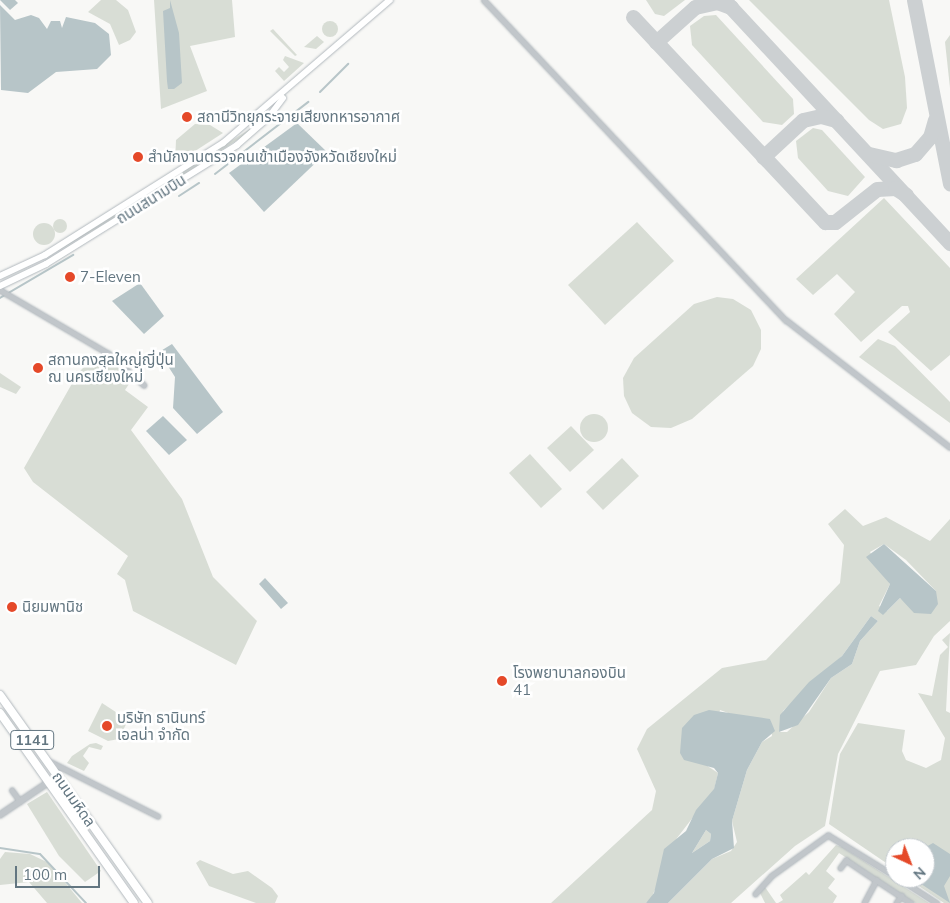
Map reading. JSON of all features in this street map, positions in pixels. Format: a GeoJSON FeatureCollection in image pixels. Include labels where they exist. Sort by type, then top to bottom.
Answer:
{"type":"FeatureCollection","features":[{"type":"Feature","properties":{"kind":"main road","name":"ถนนสนามบิน"},"geometry":{"type":"LineString","coordinates":[[0,276],[45,255],[209,152],[286,92],[390,0]]}},
{"type":"Feature","properties":{"kind":"main road","name":"ถนนสนามบิน"},"geometry":{"type":"LineString","coordinates":[[3,291],[237,145],[268,118],[286,92]]}},
{"type":"Feature","properties":{"kind":"main road","name":"ถนนมหิดล"},"geometry":{"type":"LineString","coordinates":[[0,695],[148,903]]}},
{"type":"Feature","properties":{"kind":"main road","name":"ถนนมหิดล"},"geometry":{"type":"LineString","coordinates":[[0,713],[134,903]]}},
{"type":"Feature","properties":{"kind":"street"},"geometry":{"type":"LineString","coordinates":[[484,0],[786,320],[950,447]]}},
{"type":"Feature","properties":{"kind":"street"},"geometry":{"type":"LineString","coordinates":[[3,291],[108,353],[144,385]]}},
{"type":"Feature","properties":{"kind":"street"},"geometry":{"type":"LineString","coordinates":[[47,760],[158,816]]}},
{"type":"Feature","properties":{"kind":"street"},"geometry":{"type":"LineString","coordinates":[[0,815],[49,782]]}},
{"type":"Feature","properties":{"kind":"street"},"geometry":{"type":"LineString","coordinates":[[12,790],[20,801]]}},
{"type":"Feature","properties":{"kind":"street"},"geometry":{"type":"LineString","coordinates":[[754,894],[779,869],[828,836],[885,870]]}},
{"type":"Feature","properties":{"kind":"street"},"geometry":{"type":"LineString","coordinates":[[840,868],[849,861],[911,903]]}},
{"type":"Feature","properties":{"kind":"street"},"geometry":{"type":"LineString","coordinates":[[864,903],[876,880]]}},
{"type":"Feature","properties":{"kind":"street"},"geometry":{"type":"LineString","coordinates":[[914,888],[937,903]]}},
{"type":"Feature","properties":{"kind":"street"},"geometry":{"type":"LineString","coordinates":[[896,903],[901,896]]}},
{"type":"Feature","properties":{"kind":"shaded area"},"geometry":{"type":"Polygon","coordinates":[[[0,0],[15,0],[18,3],[10,10],[0,0]]]}},
{"type":"Feature","properties":{"kind":"shaded area"},"geometry":{"type":"Polygon","coordinates":[[[101,0],[116,0],[128,10],[136,32],[130,40],[119,45],[110,24],[88,12],[101,0]]]}},
{"type":"Feature","properties":{"kind":"shaded area"},"geometry":{"type":"Polygon","coordinates":[[[154,0],[232,0],[235,37],[190,46],[207,91],[161,109],[154,0]]]}},
{"type":"Feature","properties":{"kind":"shaded area"},"geometry":{"type":"Polygon","coordinates":[[[170,0],[179,33],[182,83],[174,89],[168,89],[163,11],[170,8],[170,0]]]}},
{"type":"Feature","properties":{"kind":"shaded area"},"geometry":{"type":"Polygon","coordinates":[[[646,0],[685,0],[664,16],[655,14],[646,0]]]}},
{"type":"Feature","properties":{"kind":"shaded area"},"geometry":{"type":"Polygon","coordinates":[[[749,0],[889,0],[905,77],[907,108],[901,124],[883,129],[869,120],[749,0]]]}},
{"type":"Feature","properties":{"kind":"shaded area"},"geometry":{"type":"Polygon","coordinates":[[[0,5],[15,20],[31,15],[39,18],[47,29],[51,21],[60,21],[62,28],[66,17],[95,23],[109,34],[111,55],[97,69],[56,72],[28,93],[1,90],[0,5]]]}},
{"type":"Feature","properties":{"kind":"shaded area"},"geometry":{"type":"Polygon","coordinates":[[[716,15],[793,99],[794,114],[782,125],[763,122],[692,45],[690,26],[704,16],[716,15]]]}},
{"type":"Feature","properties":{"kind":"shaded area"},"geometry":{"type":"Polygon","coordinates":[[[330,21],[338,29],[330,37],[322,29],[330,21]]]}},
{"type":"Feature","properties":{"kind":"shaded area"},"geometry":{"type":"Polygon","coordinates":[[[273,29],[297,55],[295,56],[270,31],[273,29]]]}},
{"type":"Feature","properties":{"kind":"shaded area"},"geometry":{"type":"Polygon","coordinates":[[[950,35],[950,88],[945,42],[950,35]]]}},
{"type":"Feature","properties":{"kind":"shaded area"},"geometry":{"type":"Polygon","coordinates":[[[317,36],[324,42],[316,49],[304,47],[317,36]]]}},
{"type":"Feature","properties":{"kind":"shaded area"},"geometry":{"type":"Polygon","coordinates":[[[285,56],[304,63],[284,81],[275,71],[279,67],[284,72],[289,67],[283,60],[285,56]]]}},
{"type":"Feature","properties":{"kind":"shaded area"},"geometry":{"type":"Polygon","coordinates":[[[297,123],[327,152],[264,212],[229,173],[297,123]]]}},
{"type":"Feature","properties":{"kind":"shaded area"},"geometry":{"type":"Polygon","coordinates":[[[195,124],[210,125],[223,133],[175,164],[176,140],[195,124]]]}},
{"type":"Feature","properties":{"kind":"shaded area"},"geometry":{"type":"Polygon","coordinates":[[[253,127],[242,137],[152,195],[150,192],[253,127]]]}},
{"type":"Feature","properties":{"kind":"shaded area"},"geometry":{"type":"Polygon","coordinates":[[[813,128],[822,130],[865,177],[848,196],[828,191],[798,158],[796,141],[813,128]]]}},
{"type":"Feature","properties":{"kind":"shaded area"},"geometry":{"type":"Polygon","coordinates":[[[148,194],[149,197],[58,251],[58,250],[148,194]]]}},
{"type":"Feature","properties":{"kind":"shaded area"},"geometry":{"type":"Polygon","coordinates":[[[884,198],[950,268],[950,355],[931,371],[888,332],[910,312],[908,306],[902,306],[861,342],[834,314],[855,292],[837,274],[813,295],[796,279],[884,198]]]}},
{"type":"Feature","properties":{"kind":"shaded area"},"geometry":{"type":"Polygon","coordinates":[[[57,219],[63,219],[67,226],[63,233],[57,233],[53,229],[53,223],[57,219]]]}},
{"type":"Feature","properties":{"kind":"shaded area"},"geometry":{"type":"Polygon","coordinates":[[[637,222],[674,261],[605,325],[568,285],[637,222]]]}},
{"type":"Feature","properties":{"kind":"shaded area"},"geometry":{"type":"Polygon","coordinates":[[[44,223],[54,230],[55,234],[48,244],[44,245],[34,238],[33,234],[40,224],[44,223]]]}},
{"type":"Feature","properties":{"kind":"shaded area"},"geometry":{"type":"Polygon","coordinates":[[[140,283],[164,316],[144,334],[112,301],[140,283]]]}},
{"type":"Feature","properties":{"kind":"shaded area"},"geometry":{"type":"Polygon","coordinates":[[[717,297],[733,299],[751,310],[761,330],[761,349],[753,366],[692,419],[671,428],[651,427],[632,413],[624,396],[623,378],[634,358],[694,304],[717,297]]]}},
{"type":"Feature","properties":{"kind":"shaded area"},"geometry":{"type":"Polygon","coordinates":[[[878,339],[895,346],[950,402],[950,423],[859,357],[878,339]]]}},
{"type":"Feature","properties":{"kind":"shaded area"},"geometry":{"type":"Polygon","coordinates":[[[172,344],[223,412],[197,434],[173,408],[175,377],[159,352],[172,344]]]}},
{"type":"Feature","properties":{"kind":"shaded area"},"geometry":{"type":"Polygon","coordinates":[[[105,354],[131,381],[125,390],[148,407],[131,430],[182,499],[213,577],[257,621],[236,665],[133,611],[125,580],[117,574],[128,556],[33,482],[24,468],[78,373],[87,364],[94,368],[105,354]]]}},
{"type":"Feature","properties":{"kind":"shaded area"},"geometry":{"type":"Polygon","coordinates":[[[0,373],[21,387],[16,394],[0,387],[0,373]]]}},
{"type":"Feature","properties":{"kind":"shaded area"},"geometry":{"type":"Polygon","coordinates":[[[594,414],[604,418],[608,428],[604,438],[594,442],[584,438],[580,428],[584,418],[594,414]]]}},
{"type":"Feature","properties":{"kind":"shaded area"},"geometry":{"type":"Polygon","coordinates":[[[163,416],[187,440],[169,455],[146,431],[163,416]]]}},
{"type":"Feature","properties":{"kind":"shaded area"},"geometry":{"type":"Polygon","coordinates":[[[571,426],[594,450],[570,472],[547,448],[571,426]]]}},
{"type":"Feature","properties":{"kind":"shaded area"},"geometry":{"type":"Polygon","coordinates":[[[530,454],[562,489],[541,508],[509,473],[530,454]]]}},
{"type":"Feature","properties":{"kind":"shaded area"},"geometry":{"type":"Polygon","coordinates":[[[622,458],[639,476],[603,510],[586,492],[622,458]]]}},
{"type":"Feature","properties":{"kind":"shaded area"},"geometry":{"type":"Polygon","coordinates":[[[845,509],[863,526],[886,517],[930,541],[950,519],[950,621],[934,636],[916,665],[880,671],[838,754],[825,826],[795,846],[731,903],[668,903],[712,859],[731,851],[737,842],[732,821],[747,770],[762,742],[772,736],[770,719],[742,718],[720,710],[706,765],[718,773],[714,790],[677,838],[651,899],[646,903],[551,903],[652,810],[656,791],[637,749],[647,729],[722,668],[766,660],[840,583],[844,545],[828,524],[845,509]],[[884,544],[870,552],[890,584],[879,606],[887,611],[900,598],[909,605],[936,591],[906,560],[884,544]],[[871,616],[842,656],[783,711],[779,732],[787,732],[809,712],[831,678],[852,664],[860,641],[878,621],[871,616]]]}},
{"type":"Feature","properties":{"kind":"shaded area"},"geometry":{"type":"Polygon","coordinates":[[[884,544],[936,591],[938,604],[931,614],[914,613],[900,598],[883,615],[878,611],[890,584],[866,557],[884,544]]]}},
{"type":"Feature","properties":{"kind":"shaded area"},"geometry":{"type":"Polygon","coordinates":[[[265,578],[288,603],[281,609],[259,584],[265,578]]]}},
{"type":"Feature","properties":{"kind":"shaded area"},"geometry":{"type":"Polygon","coordinates":[[[871,616],[878,621],[860,641],[852,664],[831,678],[798,725],[779,732],[780,715],[809,682],[842,656],[871,616]]]}},
{"type":"Feature","properties":{"kind":"shaded area"},"geometry":{"type":"Polygon","coordinates":[[[950,633],[946,711],[950,713],[950,903],[944,903],[922,888],[935,888],[935,838],[885,838],[885,862],[829,824],[840,754],[858,723],[905,730],[902,751],[906,760],[926,768],[941,760],[945,738],[918,693],[932,696],[940,655],[948,647],[942,640],[950,633]]]}},
{"type":"Feature","properties":{"kind":"shaded area"},"geometry":{"type":"Polygon","coordinates":[[[102,703],[128,720],[119,739],[108,741],[88,731],[102,703]]]}},
{"type":"Feature","properties":{"kind":"shaded area"},"geometry":{"type":"Polygon","coordinates":[[[709,710],[770,719],[775,731],[762,742],[747,770],[732,821],[734,848],[712,859],[668,903],[646,903],[654,893],[664,849],[686,831],[696,810],[714,789],[718,773],[714,768],[684,760],[680,753],[682,728],[694,715],[709,710]],[[706,830],[692,853],[710,841],[711,834],[706,830]]]}},
{"type":"Feature","properties":{"kind":"shaded area"},"geometry":{"type":"Polygon","coordinates":[[[96,743],[103,746],[101,750],[89,747],[83,756],[89,763],[84,771],[67,763],[72,756],[90,744],[96,743]]]}},
{"type":"Feature","properties":{"kind":"shaded area"},"geometry":{"type":"Polygon","coordinates":[[[47,792],[101,871],[85,882],[59,856],[27,804],[47,792]]]}},
{"type":"Feature","properties":{"kind":"shaded area"},"geometry":{"type":"Polygon","coordinates":[[[706,830],[711,834],[710,841],[692,853],[706,830]]]}},
{"type":"Feature","properties":{"kind":"shaded area"},"geometry":{"type":"Polygon","coordinates":[[[935,844],[950,854],[950,876],[944,886],[950,903],[927,888],[935,888],[935,844]]]}},
{"type":"Feature","properties":{"kind":"shaded area"},"geometry":{"type":"Polygon","coordinates":[[[836,845],[885,875],[885,883],[839,853],[826,871],[835,879],[828,888],[837,896],[833,903],[778,903],[783,900],[780,895],[806,872],[809,875],[836,845]]]}},
{"type":"Feature","properties":{"kind":"shaded area"},"geometry":{"type":"Polygon","coordinates":[[[5,852],[30,854],[49,863],[82,903],[47,903],[29,882],[0,885],[0,859],[5,852]]]}},
{"type":"Feature","properties":{"kind":"shaded area"},"geometry":{"type":"Polygon","coordinates":[[[200,860],[233,874],[248,871],[272,888],[278,896],[275,903],[256,903],[209,886],[196,863],[200,860]]]}},
{"type":"Feature","properties":{"kind":"shaded area"},"geometry":{"type":"Polygon","coordinates":[[[765,887],[776,903],[765,903],[760,893],[765,887]]]}},
{"type":"Feature","properties":{"kind":"shaded area"},"geometry":{"type":"Polygon","coordinates":[[[892,888],[906,888],[929,903],[915,903],[892,888]]]}},
{"type":"Feature","properties":{"kind":"waterway"},"geometry":{"type":"LineString","coordinates":[[320,92],[348,64]]}},
{"type":"Feature","properties":{"kind":"waterway"},"geometry":{"type":"LineString","coordinates":[[215,174],[308,102]]}},
{"type":"Feature","properties":{"kind":"waterway"},"geometry":{"type":"LineString","coordinates":[[179,196],[199,183]]}},
{"type":"Feature","properties":{"kind":"waterway"},"geometry":{"type":"LineString","coordinates":[[0,298],[73,255]]}},
{"type":"Feature","properties":{"kind":"waterway"},"geometry":{"type":"LineString","coordinates":[[0,848],[40,854],[86,903]]}},
{"type":"Feature","properties":{"kind":"taxiway"},"geometry":{"type":"LineString","coordinates":[[724,0],[950,243]]}},
{"type":"Feature","properties":{"kind":"taxiway"},"geometry":{"type":"LineString","coordinates":[[914,0],[950,184]]}},
{"type":"Feature","properties":{"kind":"taxiway"},"geometry":{"type":"LineString","coordinates":[[656,42],[695,7],[717,2],[731,7]]}},
{"type":"Feature","properties":{"kind":"taxiway"},"geometry":{"type":"LineString","coordinates":[[633,17],[825,222],[835,222],[877,189],[895,188],[906,195]]}},
{"type":"Feature","properties":{"kind":"taxiway"},"geometry":{"type":"LineString","coordinates":[[763,157],[803,120],[821,116],[836,120]]}},
{"type":"Feature","properties":{"kind":"taxiway"},"geometry":{"type":"LineString","coordinates":[[869,154],[896,160],[915,154],[930,137],[935,120]]}},
{"type":"Feature","properties":{"kind":"place","name":"สถานีวิทยุกระจายเสียงทหารอากาศ"},"geometry":{"type":"Point","coordinates":[187,117]}},
{"type":"Feature","properties":{"kind":"place","name":"สำนักงานตรวจคนเข้าเมืองจังหวัดเชียงใหม่"},"geometry":{"type":"Point","coordinates":[138,157]}},
{"type":"Feature","properties":{"kind":"place","name":"7-Eleven"},"geometry":{"type":"Point","coordinates":[70,277]}},
{"type":"Feature","properties":{"kind":"place","name":"สถานกงสุลใหญ่ญี่ปุ่น ณ นครเชียงใหม่"},"geometry":{"type":"Point","coordinates":[38,368]}},
{"type":"Feature","properties":{"kind":"place","name":"นิยมพานิช"},"geometry":{"type":"Point","coordinates":[12,607]}},
{"type":"Feature","properties":{"kind":"place","name":"โรงพยาบาลกองบิน 41"},"geometry":{"type":"Point","coordinates":[502,681]}},
{"type":"Feature","properties":{"kind":"place","name":"บริษัท ธานินทร์ เอลน่า จำกัด"},"geometry":{"type":"Point","coordinates":[107,726]}}]}
